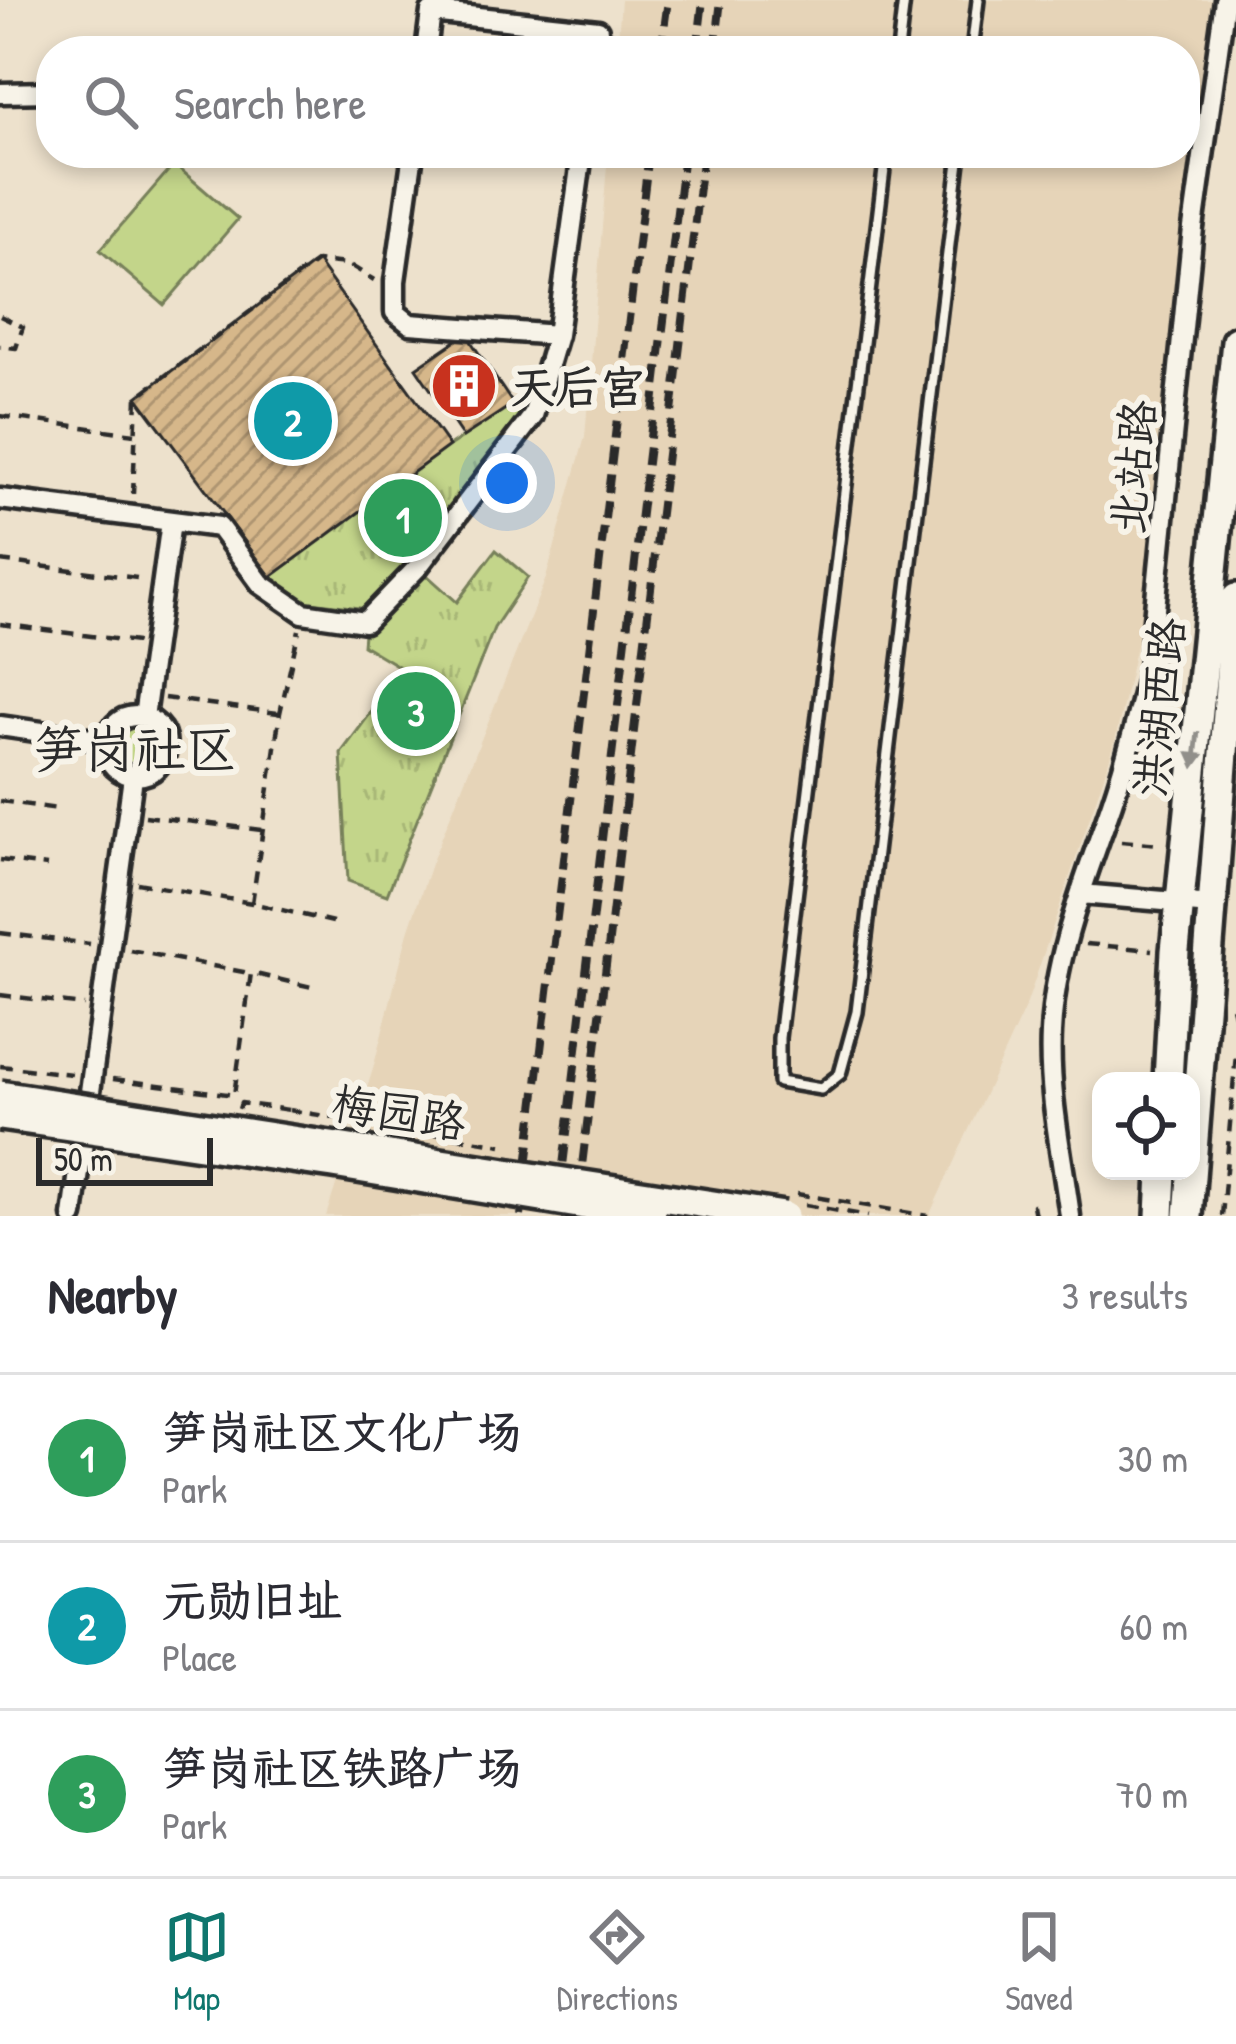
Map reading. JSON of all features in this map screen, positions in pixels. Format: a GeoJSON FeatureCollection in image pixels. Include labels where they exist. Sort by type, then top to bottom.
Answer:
{"type":"FeatureCollection","features":[{"type":"Feature","properties":{"kind":"main road","name":"洪湖西路"},"geometry":{"type":"LineString","coordinates":[[1169,1072],[1236,341]]}},
{"type":"Feature","properties":{"kind":"main road","name":"洪湖西路"},"geometry":{"type":"LineString","coordinates":[[1188,1216],[1236,598]]}},
{"type":"Feature","properties":{"kind":"main road","name":"梅园路"},"geometry":{"type":"LineString","coordinates":[[0,1095],[784,1216]]}},
{"type":"Feature","properties":{"kind":"main road","name":"梅园路"},"geometry":{"type":"LineString","coordinates":[[0,1116],[652,1216]]}},
{"type":"Feature","properties":{"kind":"main road"},"geometry":{"type":"LineString","coordinates":[[1160,1216],[1162,1180]]}},
{"type":"Feature","properties":{"kind":"street","name":"北站路"},"geometry":{"type":"LineString","coordinates":[[1070,1216],[1051,1034],[1066,941],[1134,736],[1149,669],[1193,229],[1225,0]]}},
{"type":"Feature","properties":{"kind":"street"},"geometry":{"type":"LineString","coordinates":[[428,36],[431,12],[598,30],[597,36]]}},
{"type":"Feature","properties":{"kind":"street"},"geometry":{"type":"LineString","coordinates":[[0,93],[36,92]]}},
{"type":"Feature","properties":{"kind":"street"},"geometry":{"type":"LineString","coordinates":[[411,168],[395,312],[410,324],[557,335]]}},
{"type":"Feature","properties":{"kind":"street"},"geometry":{"type":"LineString","coordinates":[[0,499],[219,527],[261,584],[303,613],[365,622],[417,568],[533,416],[557,335],[580,168]]}},
{"type":"Feature","properties":{"kind":"street"},"geometry":{"type":"LineString","coordinates":[[144,717],[171,522]]}},
{"type":"Feature","properties":{"kind":"street"},"geometry":{"type":"LineString","coordinates":[[144,717],[160,728],[165,757],[152,772],[133,777],[115,769],[105,741],[124,718],[144,717]]}},
{"type":"Feature","properties":{"kind":"street"},"geometry":{"type":"LineString","coordinates":[[0,726],[105,741]]}},
{"type":"Feature","properties":{"kind":"street"},"geometry":{"type":"LineString","coordinates":[[73,1216],[133,777]]}},
{"type":"Feature","properties":{"kind":"street"},"geometry":{"type":"LineString","coordinates":[[1081,894],[1211,905]]}},
{"type":"Feature","properties":{"kind":"lane"},"geometry":{"type":"LineString","coordinates":[[900,36],[904,0]]}},
{"type":"Feature","properties":{"kind":"lane"},"geometry":{"type":"LineString","coordinates":[[974,36],[978,0]]}},
{"type":"Feature","properties":{"kind":"lane"},"geometry":{"type":"LineString","coordinates":[[884,168],[779,1038],[779,1082],[821,1089],[840,1074],[857,1012],[958,168]]}},
{"type":"Feature","properties":{"kind":"path"},"geometry":{"type":"LineString","coordinates":[[131,518],[137,398],[317,261],[348,264],[370,279],[395,281]]}},
{"type":"Feature","properties":{"kind":"path"},"geometry":{"type":"LineString","coordinates":[[0,316],[23,327],[16,348],[0,346]]}},
{"type":"Feature","properties":{"kind":"path"},"geometry":{"type":"LineString","coordinates":[[0,416],[136,434]]}},
{"type":"Feature","properties":{"kind":"path"},"geometry":{"type":"LineString","coordinates":[[0,561],[163,581]]}},
{"type":"Feature","properties":{"kind":"path"},"geometry":{"type":"LineString","coordinates":[[252,903],[280,713],[303,613]]}},
{"type":"Feature","properties":{"kind":"path"},"geometry":{"type":"LineString","coordinates":[[0,624],[154,644]]}},
{"type":"Feature","properties":{"kind":"path"},"geometry":{"type":"LineString","coordinates":[[147,696],[280,713]]}},
{"type":"Feature","properties":{"kind":"path"},"geometry":{"type":"LineString","coordinates":[[0,802],[58,809]]}},
{"type":"Feature","properties":{"kind":"path"},"geometry":{"type":"LineString","coordinates":[[128,814],[262,830]]}},
{"type":"Feature","properties":{"kind":"path"},"geometry":{"type":"LineString","coordinates":[[1121,841],[1160,844]]}},
{"type":"Feature","properties":{"kind":"path"},"geometry":{"type":"LineString","coordinates":[[0,860],[47,866]]}},
{"type":"Feature","properties":{"kind":"path"},"geometry":{"type":"LineString","coordinates":[[119,880],[333,922]]}},
{"type":"Feature","properties":{"kind":"path"},"geometry":{"type":"LineString","coordinates":[[0,933],[109,946],[316,988]]}},
{"type":"Feature","properties":{"kind":"path"},"geometry":{"type":"LineString","coordinates":[[1085,944],[1152,950]]}},
{"type":"Feature","properties":{"kind":"path"},"geometry":{"type":"LineString","coordinates":[[0,1066],[234,1095],[251,973]]}},
{"type":"Feature","properties":{"kind":"path"},"geometry":{"type":"LineString","coordinates":[[0,995],[100,1007]]}},
{"type":"Feature","properties":{"kind":"path"},"geometry":{"type":"LineString","coordinates":[[1232,1007],[1236,1022]]}},
{"type":"Feature","properties":{"kind":"path"},"geometry":{"type":"LineString","coordinates":[[1222,1216],[1236,1054]]}},
{"type":"Feature","properties":{"kind":"shaded area"},"geometry":{"type":"Polygon","coordinates":[[[621,0],[1222,0],[1144,609],[1114,746],[1027,1003],[929,1216],[326,1216],[373,1069],[408,932],[546,578],[585,437],[607,168],[1200,168],[1200,36],[618,36],[621,0]]]}},
{"type":"Feature","properties":{"kind":"green space"},"geometry":{"type":"Polygon","coordinates":[[[171,168],[179,168],[238,219],[164,305],[100,250],[171,168]]]}},
{"type":"Feature","properties":{"kind":"green space"},"geometry":{"type":"Polygon","coordinates":[[[513,404],[533,416],[418,567],[457,602],[496,550],[528,577],[494,628],[387,895],[348,881],[341,753],[403,669],[363,645],[365,622],[375,610],[303,601],[271,577],[513,404]]]}},
{"type":"Feature","properties":{"kind":"green space"},"geometry":{"type":"Polygon","coordinates":[[[136,716],[157,725],[166,746],[157,767],[136,776],[115,767],[106,746],[115,725],[136,716]]]}},
{"type":"Feature","properties":{"kind":"building"},"geometry":{"type":"Polygon","coordinates":[[[317,261],[449,446],[271,577],[137,397],[317,261]]]}},
{"type":"Feature","properties":{"kind":"building","name":"天后宫"},"geometry":{"type":"Polygon","coordinates":[[[466,334],[513,404],[463,437],[416,368],[466,334]]]}},
{"type":"Feature","properties":{"kind":"railway"},"geometry":{"type":"LineString","coordinates":[[663,36],[668,0]]}},
{"type":"Feature","properties":{"kind":"railway"},"geometry":{"type":"LineString","coordinates":[[699,36],[703,0]]}},
{"type":"Feature","properties":{"kind":"railway"},"geometry":{"type":"LineString","coordinates":[[717,36],[721,0]]}},
{"type":"Feature","properties":{"kind":"railway"},"geometry":{"type":"LineString","coordinates":[[521,1216],[647,168]]}},
{"type":"Feature","properties":{"kind":"railway"},"geometry":{"type":"LineString","coordinates":[[557,1216],[682,168]]}},
{"type":"Feature","properties":{"kind":"railway"},"geometry":{"type":"LineString","coordinates":[[576,1216],[701,168]]}},
{"type":"Feature","properties":{"kind":"place","name":"天后宫"},"geometry":{"type":"Point","coordinates":[464,386]}},
{"type":"Feature","properties":{"kind":"place","name":"元勋旧址"},"geometry":{"type":"Point","coordinates":[293,421]}},
{"type":"Feature","properties":{"kind":"place","name":"笋岗社区文化广场"},"geometry":{"type":"Point","coordinates":[403,518]}},
{"type":"Feature","properties":{"kind":"place","name":"笋岗社区铁路广场"},"geometry":{"type":"Point","coordinates":[416,711]}},
{"type":"Feature","properties":{"kind":"district","name":"笋岗社区"},"geometry":{"type":"Point","coordinates":[135,748]}}]}
